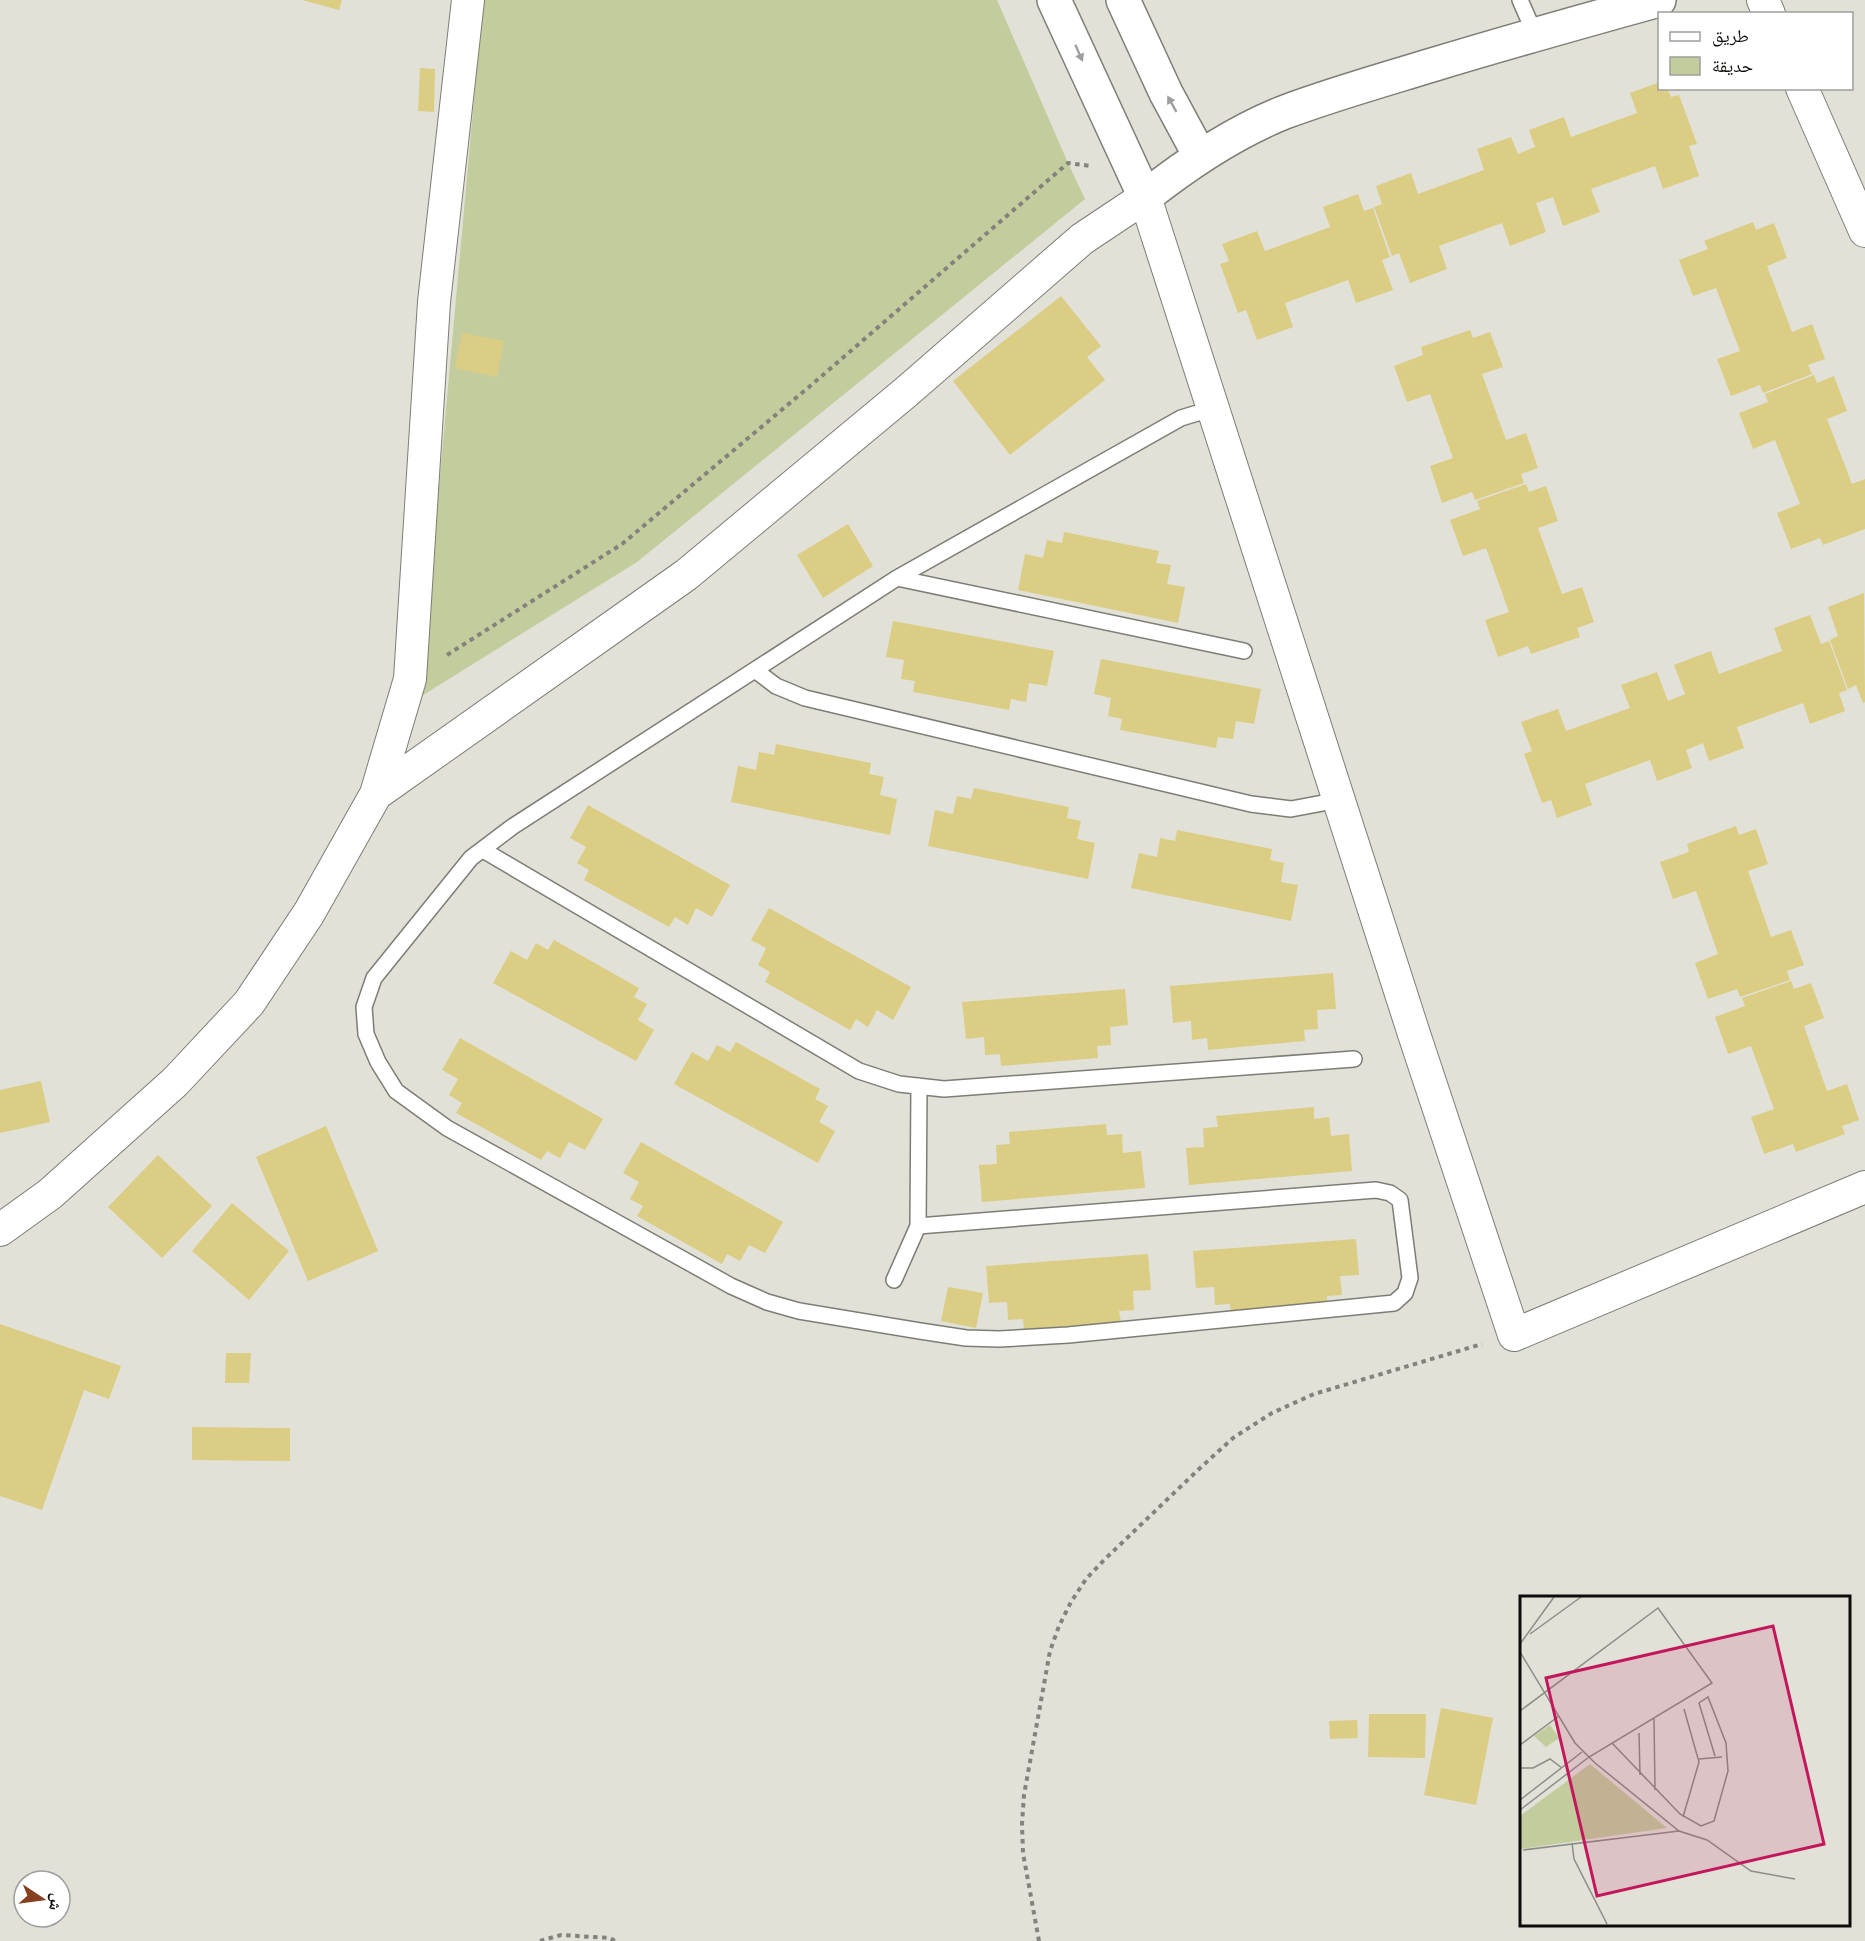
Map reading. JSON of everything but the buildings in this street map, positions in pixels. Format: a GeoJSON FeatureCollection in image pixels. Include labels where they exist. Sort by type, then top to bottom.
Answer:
{"type":"FeatureCollection","features":[{"type":"Feature","properties":{"kind":"street"},"geometry":{"type":"LineString","coordinates":[[0,1230],[50,1194],[166,1090],[249,1003],[309,913],[376,794],[410,679],[434,302],[468,0]]}},
{"type":"Feature","properties":{"kind":"street"},"geometry":{"type":"LineString","coordinates":[[1054,0],[1139,185],[1214,408],[1414,1034],[1514,1335],[1865,1187]]}},
{"type":"Feature","properties":{"kind":"street"},"geometry":{"type":"LineString","coordinates":[[1123,0],[1166,93],[1200,156]]}},
{"type":"Feature","properties":{"kind":"street"},"geometry":{"type":"LineString","coordinates":[[376,794],[686,575],[905,393],[1082,239],[1139,185],[1200,156],[1241,133],[1315,101],[1535,34],[1659,0]]}},
{"type":"Feature","properties":{"kind":"street"},"geometry":{"type":"LineString","coordinates":[[1803,90],[1865,231]]}},
{"type":"Feature","properties":{"kind":"lane"},"geometry":{"type":"LineString","coordinates":[[1520,0],[1535,34]]}},
{"type":"Feature","properties":{"kind":"lane"},"geometry":{"type":"LineString","coordinates":[[918,1226],[1376,1190],[1390,1193],[1400,1200],[1410,1278],[1405,1293],[1394,1303],[1068,1335],[999,1339],[966,1338],[931,1333],[799,1311],[767,1302],[731,1286],[447,1128],[396,1091],[378,1062],[366,1034],[364,1007],[374,978],[471,858],[512,827],[897,578],[1181,418],[1214,408]]}},
{"type":"Feature","properties":{"kind":"lane"},"geometry":{"type":"LineString","coordinates":[[897,578],[1244,651]]}},
{"type":"Feature","properties":{"kind":"lane"},"geometry":{"type":"LineString","coordinates":[[755,670],[777,686],[805,698],[1251,804],[1291,809],[1339,800]]}},
{"type":"Feature","properties":{"kind":"lane"},"geometry":{"type":"LineString","coordinates":[[483,850],[859,1071],[899,1084],[944,1089],[1354,1059]]}},
{"type":"Feature","properties":{"kind":"lane"},"geometry":{"type":"LineString","coordinates":[[894,1280],[918,1226],[919,1086]]}},
{"type":"Feature","properties":{"kind":"path"},"geometry":{"type":"LineString","coordinates":[[410,679],[622,544],[809,387],[1068,163],[1139,185]]}},
{"type":"Feature","properties":{"kind":"path"},"geometry":{"type":"LineString","coordinates":[[1039,1941],[1023,1853],[1024,1795],[1050,1651],[1071,1602],[1086,1580],[1207,1461],[1233,1438],[1272,1413],[1314,1394],[1514,1335]]}},
{"type":"Feature","properties":{"kind":"path"},"geometry":{"type":"LineString","coordinates":[[540,1941],[561,1935],[610,1938],[615,1941]]}},
{"type":"Feature","properties":{"kind":"green space"},"geometry":{"type":"Polygon","coordinates":[[[483,0],[997,0],[1085,199],[637,562],[420,697],[483,0]]]}}]}
